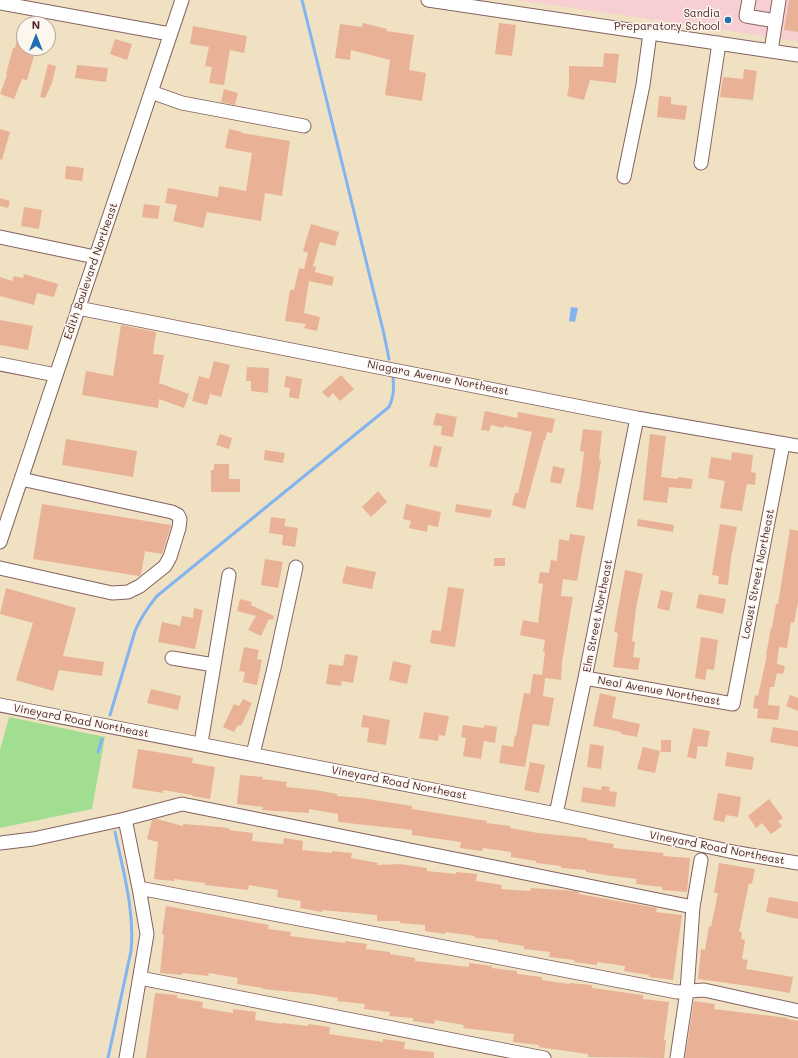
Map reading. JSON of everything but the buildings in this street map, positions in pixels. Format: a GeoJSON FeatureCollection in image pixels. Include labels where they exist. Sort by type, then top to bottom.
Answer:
{"type":"FeatureCollection","features":[{"type":"Feature","properties":{"kind":"street","name":"Edith Boulevard Northeast"},"geometry":{"type":"LineString","coordinates":[[0,542],[182,0]]}},
{"type":"Feature","properties":{"kind":"street"},"geometry":{"type":"LineString","coordinates":[[428,0],[798,55]]}},
{"type":"Feature","properties":{"kind":"street"},"geometry":{"type":"LineString","coordinates":[[749,0],[746,16],[776,21]]}},
{"type":"Feature","properties":{"kind":"street"},"geometry":{"type":"LineString","coordinates":[[771,51],[779,0]]}},
{"type":"Feature","properties":{"kind":"street"},"geometry":{"type":"LineString","coordinates":[[1,6],[170,34]]}},
{"type":"Feature","properties":{"kind":"street"},"geometry":{"type":"LineString","coordinates":[[624,178],[642,85],[650,33]]}},
{"type":"Feature","properties":{"kind":"street"},"geometry":{"type":"LineString","coordinates":[[701,163],[719,43]]}},
{"type":"Feature","properties":{"kind":"street"},"geometry":{"type":"LineString","coordinates":[[151,92],[182,103],[304,126]]}},
{"type":"Feature","properties":{"kind":"street"},"geometry":{"type":"LineString","coordinates":[[0,237],[95,257]]}},
{"type":"Feature","properties":{"kind":"street","name":"Niagara Avenue Northeast"},"geometry":{"type":"LineString","coordinates":[[78,308],[637,418],[798,446]]}},
{"type":"Feature","properties":{"kind":"street"},"geometry":{"type":"LineString","coordinates":[[0,364],[56,375]]}},
{"type":"Feature","properties":{"kind":"street","name":"Elm Street Northeast"},"geometry":{"type":"LineString","coordinates":[[556,814],[637,418]]}},
{"type":"Feature","properties":{"kind":"street","name":"Locust Street Northeast"},"geometry":{"type":"LineString","coordinates":[[733,704],[783,444]]}},
{"type":"Feature","properties":{"kind":"street"},"geometry":{"type":"LineString","coordinates":[[0,568],[112,593],[128,592],[140,586],[165,566],[170,557],[179,528],[180,519],[178,515],[172,512],[21,479]]}},
{"type":"Feature","properties":{"kind":"street"},"geometry":{"type":"LineString","coordinates":[[253,754],[296,567]]}},
{"type":"Feature","properties":{"kind":"street"},"geometry":{"type":"LineString","coordinates":[[200,744],[228,575]]}},
{"type":"Feature","properties":{"kind":"street"},"geometry":{"type":"LineString","coordinates":[[172,658],[214,665]]}},
{"type":"Feature","properties":{"kind":"street","name":"Neal Avenue Northeast"},"geometry":{"type":"LineString","coordinates":[[585,678],[733,704]]}},
{"type":"Feature","properties":{"kind":"street","name":"Vineyard Road Northeast"},"geometry":{"type":"LineString","coordinates":[[0,705],[556,814],[730,852],[798,863]]}},
{"type":"Feature","properties":{"kind":"street"},"geometry":{"type":"LineString","coordinates":[[0,843],[33,839],[182,804],[693,907]]}},
{"type":"Feature","properties":{"kind":"street"},"geometry":{"type":"LineString","coordinates":[[125,818],[147,934],[126,1058]]}},
{"type":"Feature","properties":{"kind":"street"},"geometry":{"type":"LineString","coordinates":[[677,1058],[687,992],[693,907],[701,860]]}},
{"type":"Feature","properties":{"kind":"street"},"geometry":{"type":"LineString","coordinates":[[139,888],[677,992],[704,990],[798,1011]]}},
{"type":"Feature","properties":{"kind":"street"},"geometry":{"type":"LineString","coordinates":[[140,978],[544,1058]]}},
{"type":"Feature","properties":{"kind":"shaded area","name":"Sandia Preparatory School"},"geometry":{"type":"Polygon","coordinates":[[[518,0],[798,0],[798,41],[518,0]]]}},
{"type":"Feature","properties":{"kind":"green space"},"geometry":{"type":"Polygon","coordinates":[[[9,717],[105,737],[92,809],[0,828],[0,750],[9,717]]]}},
{"type":"Feature","properties":{"kind":"water"},"geometry":{"type":"Polygon","coordinates":[[[571,307],[578,308],[575,322],[569,321],[571,307]]]}},
{"type":"Feature","properties":{"kind":"waterway"},"geometry":{"type":"LineString","coordinates":[[302,0],[389,359]]}},
{"type":"Feature","properties":{"kind":"waterway"},"geometry":{"type":"LineString","coordinates":[[110,715],[135,631],[145,612],[157,596],[389,407],[394,385],[393,377]]}},
{"type":"Feature","properties":{"kind":"waterway"},"geometry":{"type":"LineString","coordinates":[[98,752],[102,739]]}},
{"type":"Feature","properties":{"kind":"waterway"},"geometry":{"type":"LineString","coordinates":[[108,1058],[131,951],[132,936],[128,891],[115,832]]}},
{"type":"Feature","properties":{"kind":"place","name":"Sandia Preparatory School"},"geometry":{"type":"Point","coordinates":[728,20]}}]}
